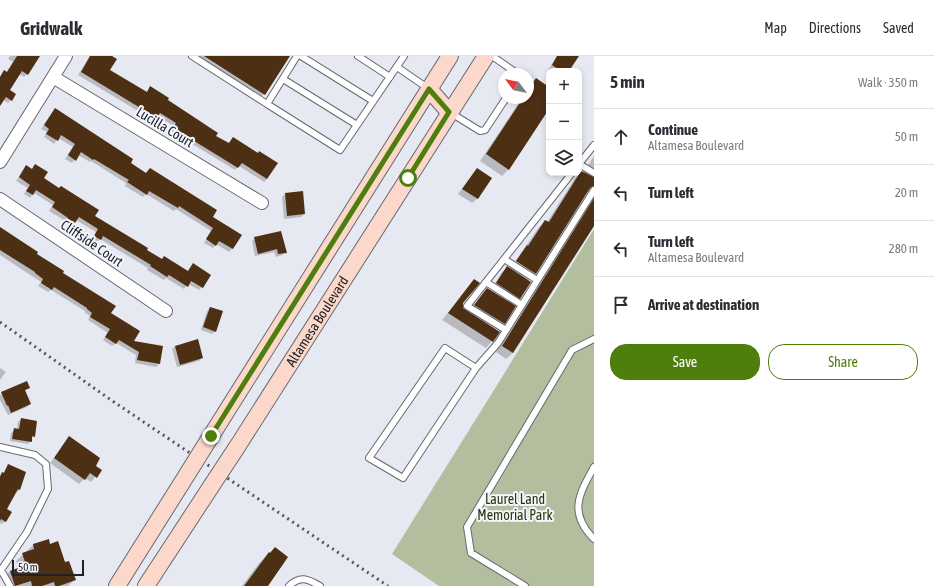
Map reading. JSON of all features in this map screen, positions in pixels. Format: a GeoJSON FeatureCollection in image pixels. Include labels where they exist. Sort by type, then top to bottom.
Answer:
{"type":"FeatureCollection","features":[{"type":"Feature","properties":{"kind":"main road","name":"Altamesa Boulevard"},"geometry":{"type":"LineString","coordinates":[[117,586],[450,56]]}},
{"type":"Feature","properties":{"kind":"main road","name":"Altamesa Boulevard"},"geometry":{"type":"LineString","coordinates":[[146,586],[237,447],[486,56]]}},
{"type":"Feature","properties":{"kind":"main road"},"geometry":{"type":"LineString","coordinates":[[429,89],[449,112]]}},
{"type":"Feature","properties":{"kind":"street"},"geometry":{"type":"LineString","coordinates":[[0,162],[66,56]]}},
{"type":"Feature","properties":{"kind":"street","name":"Lucilla Court"},"geometry":{"type":"LineString","coordinates":[[53,77],[262,204]]}},
{"type":"Feature","properties":{"kind":"street","name":"Cliffside Court"},"geometry":{"type":"LineString","coordinates":[[0,199],[166,311]]}},
{"type":"Feature","properties":{"kind":"lane"},"geometry":{"type":"LineString","coordinates":[[192,56],[340,150],[404,56]]}},
{"type":"Feature","properties":{"kind":"lane"},"geometry":{"type":"LineString","coordinates":[[267,104],[297,56]]}},
{"type":"Feature","properties":{"kind":"lane"},"geometry":{"type":"LineString","coordinates":[[301,56],[373,102]]}},
{"type":"Feature","properties":{"kind":"lane"},"geometry":{"type":"LineString","coordinates":[[358,56],[390,77]]}},
{"type":"Feature","properties":{"kind":"lane"},"geometry":{"type":"LineString","coordinates":[[492,56],[509,68]]}},
{"type":"Feature","properties":{"kind":"lane"},"geometry":{"type":"LineString","coordinates":[[397,67],[429,89]]}},
{"type":"Feature","properties":{"kind":"lane"},"geometry":{"type":"LineString","coordinates":[[283,79],[357,125]]}},
{"type":"Feature","properties":{"kind":"lane"},"geometry":{"type":"LineString","coordinates":[[449,112],[480,131],[485,130],[502,104]]}},
{"type":"Feature","properties":{"kind":"lane"},"geometry":{"type":"LineString","coordinates":[[582,160],[594,145]]}},
{"type":"Feature","properties":{"kind":"lane"},"geometry":{"type":"LineString","coordinates":[[582,166],[594,173]]}},
{"type":"Feature","properties":{"kind":"lane"},"geometry":{"type":"LineString","coordinates":[[506,330],[467,306],[570,176]]}},
{"type":"Feature","properties":{"kind":"lane"},"geometry":{"type":"LineString","coordinates":[[476,368],[445,348],[369,458],[403,478],[476,368],[498,343],[594,190]]}},
{"type":"Feature","properties":{"kind":"lane"},"geometry":{"type":"LineString","coordinates":[[504,259],[537,280]]}},
{"type":"Feature","properties":{"kind":"lane"},"geometry":{"type":"LineString","coordinates":[[486,282],[522,305]]}},
{"type":"Feature","properties":{"kind":"lane"},"geometry":{"type":"LineString","coordinates":[[525,586],[470,553],[467,527],[572,350],[594,339]]}},
{"type":"Feature","properties":{"kind":"lane"},"geometry":{"type":"LineString","coordinates":[[0,447],[35,455],[46,464],[48,488],[27,532],[1,570],[10,586]]}},
{"type":"Feature","properties":{"kind":"lane"},"geometry":{"type":"LineString","coordinates":[[594,467],[580,492],[578,504],[584,527],[594,539]]}},
{"type":"Feature","properties":{"kind":"lane"},"geometry":{"type":"LineString","coordinates":[[289,586],[295,580],[304,579],[309,579],[320,586]]}},
{"type":"Feature","properties":{"kind":"green space","name":"Laurel Land Memorial Park"},"geometry":{"type":"Polygon","coordinates":[[[594,229],[594,586],[439,586],[392,554],[594,229]]]}},
{"type":"Feature","properties":{"kind":"building"},"geometry":{"type":"Polygon","coordinates":[[[17,56],[40,56],[28,75],[22,71],[10,90],[16,94],[12,101],[6,97],[0,106],[0,77],[4,70],[7,72],[17,56]]]}},
{"type":"Feature","properties":{"kind":"building"},"geometry":{"type":"Polygon","coordinates":[[[90,56],[112,56],[117,59],[110,70],[147,92],[150,86],[169,98],[168,100],[218,133],[216,136],[229,143],[233,137],[258,153],[259,151],[278,163],[267,179],[242,163],[238,168],[173,128],[176,123],[160,113],[157,118],[81,72],[90,56]]]}},
{"type":"Feature","properties":{"kind":"building"},"geometry":{"type":"Polygon","coordinates":[[[204,56],[290,56],[265,95],[204,56]]]}},
{"type":"Feature","properties":{"kind":"building"},"geometry":{"type":"Polygon","coordinates":[[[557,56],[579,56],[571,68],[556,68],[552,65],[557,56]]]}},
{"type":"Feature","properties":{"kind":"building"},"geometry":{"type":"Polygon","coordinates":[[[536,78],[546,85],[546,114],[509,170],[486,154],[519,104],[534,104],[534,81],[536,78]]]}},
{"type":"Feature","properties":{"kind":"building"},"geometry":{"type":"Polygon","coordinates":[[[55,108],[133,159],[131,163],[146,173],[150,168],[217,210],[213,217],[242,235],[233,249],[219,241],[216,246],[206,239],[213,228],[179,206],[178,208],[149,191],[147,195],[127,182],[129,180],[81,152],[76,161],[68,155],[75,144],[61,135],[58,141],[46,134],[49,129],[44,125],[55,108]]]}},
{"type":"Feature","properties":{"kind":"building"},"geometry":{"type":"Polygon","coordinates":[[[35,164],[48,172],[44,178],[59,188],[61,186],[99,210],[95,216],[148,248],[147,250],[162,259],[164,256],[188,271],[193,263],[211,275],[203,288],[191,281],[188,287],[169,275],[167,277],[150,266],[151,265],[103,236],[101,240],[94,236],[98,229],[79,217],[75,223],[68,219],[52,207],[55,202],[36,190],[33,195],[26,191],[30,185],[19,177],[26,165],[32,169],[35,164]]]}},
{"type":"Feature","properties":{"kind":"building"},"geometry":{"type":"Polygon","coordinates":[[[477,168],[492,178],[478,199],[462,189],[477,168]]]}},
{"type":"Feature","properties":{"kind":"building"},"geometry":{"type":"Polygon","coordinates":[[[582,171],[594,177],[594,186],[590,188],[536,274],[516,261],[545,220],[549,222],[578,176],[582,176],[582,171]]]}},
{"type":"Feature","properties":{"kind":"building"},"geometry":{"type":"Polygon","coordinates":[[[303,191],[305,214],[287,216],[285,193],[303,191]]]}},
{"type":"Feature","properties":{"kind":"building"},"geometry":{"type":"Polygon","coordinates":[[[594,198],[594,226],[513,353],[502,346],[594,198]]]}},
{"type":"Feature","properties":{"kind":"building"},"geometry":{"type":"Polygon","coordinates":[[[0,227],[38,252],[37,254],[64,271],[63,273],[116,306],[111,313],[140,331],[134,341],[163,346],[160,364],[137,360],[139,352],[119,340],[116,344],[105,337],[110,329],[90,317],[92,313],[87,308],[54,287],[52,290],[41,283],[43,279],[35,272],[0,250],[0,227]]]}},
{"type":"Feature","properties":{"kind":"building"},"geometry":{"type":"Polygon","coordinates":[[[281,231],[287,253],[278,254],[277,249],[258,254],[254,237],[281,231]]]}},
{"type":"Feature","properties":{"kind":"building"},"geometry":{"type":"Polygon","coordinates":[[[507,266],[531,282],[520,299],[496,283],[507,266]]]}},
{"type":"Feature","properties":{"kind":"building"},"geometry":{"type":"Polygon","coordinates":[[[474,279],[480,283],[463,303],[463,308],[500,332],[493,342],[448,313],[474,279]]]}},
{"type":"Feature","properties":{"kind":"building"},"geometry":{"type":"Polygon","coordinates":[[[487,288],[516,306],[505,324],[474,305],[487,288]]]}},
{"type":"Feature","properties":{"kind":"building"},"geometry":{"type":"Polygon","coordinates":[[[210,307],[223,311],[216,332],[203,327],[210,307]]]}},
{"type":"Feature","properties":{"kind":"building"},"geometry":{"type":"Polygon","coordinates":[[[198,339],[203,358],[180,365],[175,346],[198,339]]]}},
{"type":"Feature","properties":{"kind":"building"},"geometry":{"type":"Polygon","coordinates":[[[27,381],[30,388],[25,390],[31,404],[11,413],[1,392],[27,381]]]}},
{"type":"Feature","properties":{"kind":"building"},"geometry":{"type":"Polygon","coordinates":[[[21,418],[37,421],[35,437],[32,436],[32,442],[12,439],[14,428],[19,429],[21,418]]]}},
{"type":"Feature","properties":{"kind":"building"},"geometry":{"type":"Polygon","coordinates":[[[69,436],[100,458],[96,466],[102,470],[97,478],[90,473],[85,480],[54,458],[69,436]]]}},
{"type":"Feature","properties":{"kind":"building"},"geometry":{"type":"Polygon","coordinates":[[[8,464],[26,472],[20,490],[18,489],[7,509],[12,512],[6,522],[1,519],[0,521],[0,477],[2,472],[4,473],[8,464]]]}},
{"type":"Feature","properties":{"kind":"building"},"geometry":{"type":"Polygon","coordinates":[[[49,539],[50,544],[58,541],[65,562],[69,561],[76,580],[59,586],[55,586],[54,582],[42,586],[32,586],[31,581],[15,586],[10,571],[26,565],[22,553],[34,549],[33,544],[49,539]]]}},
{"type":"Feature","properties":{"kind":"building"},"geometry":{"type":"Polygon","coordinates":[[[275,547],[288,557],[268,586],[244,586],[269,552],[270,553],[275,547]]]}},
{"type":"Feature","properties":{"kind":"railway"},"geometry":{"type":"LineString","coordinates":[[0,322],[111,400],[388,586]]}},
{"type":"Feature","properties":{"kind":"route"},"geometry":{"type":"LineString","coordinates":[[211,436],[429,89],[449,112],[408,178]]}}]}
